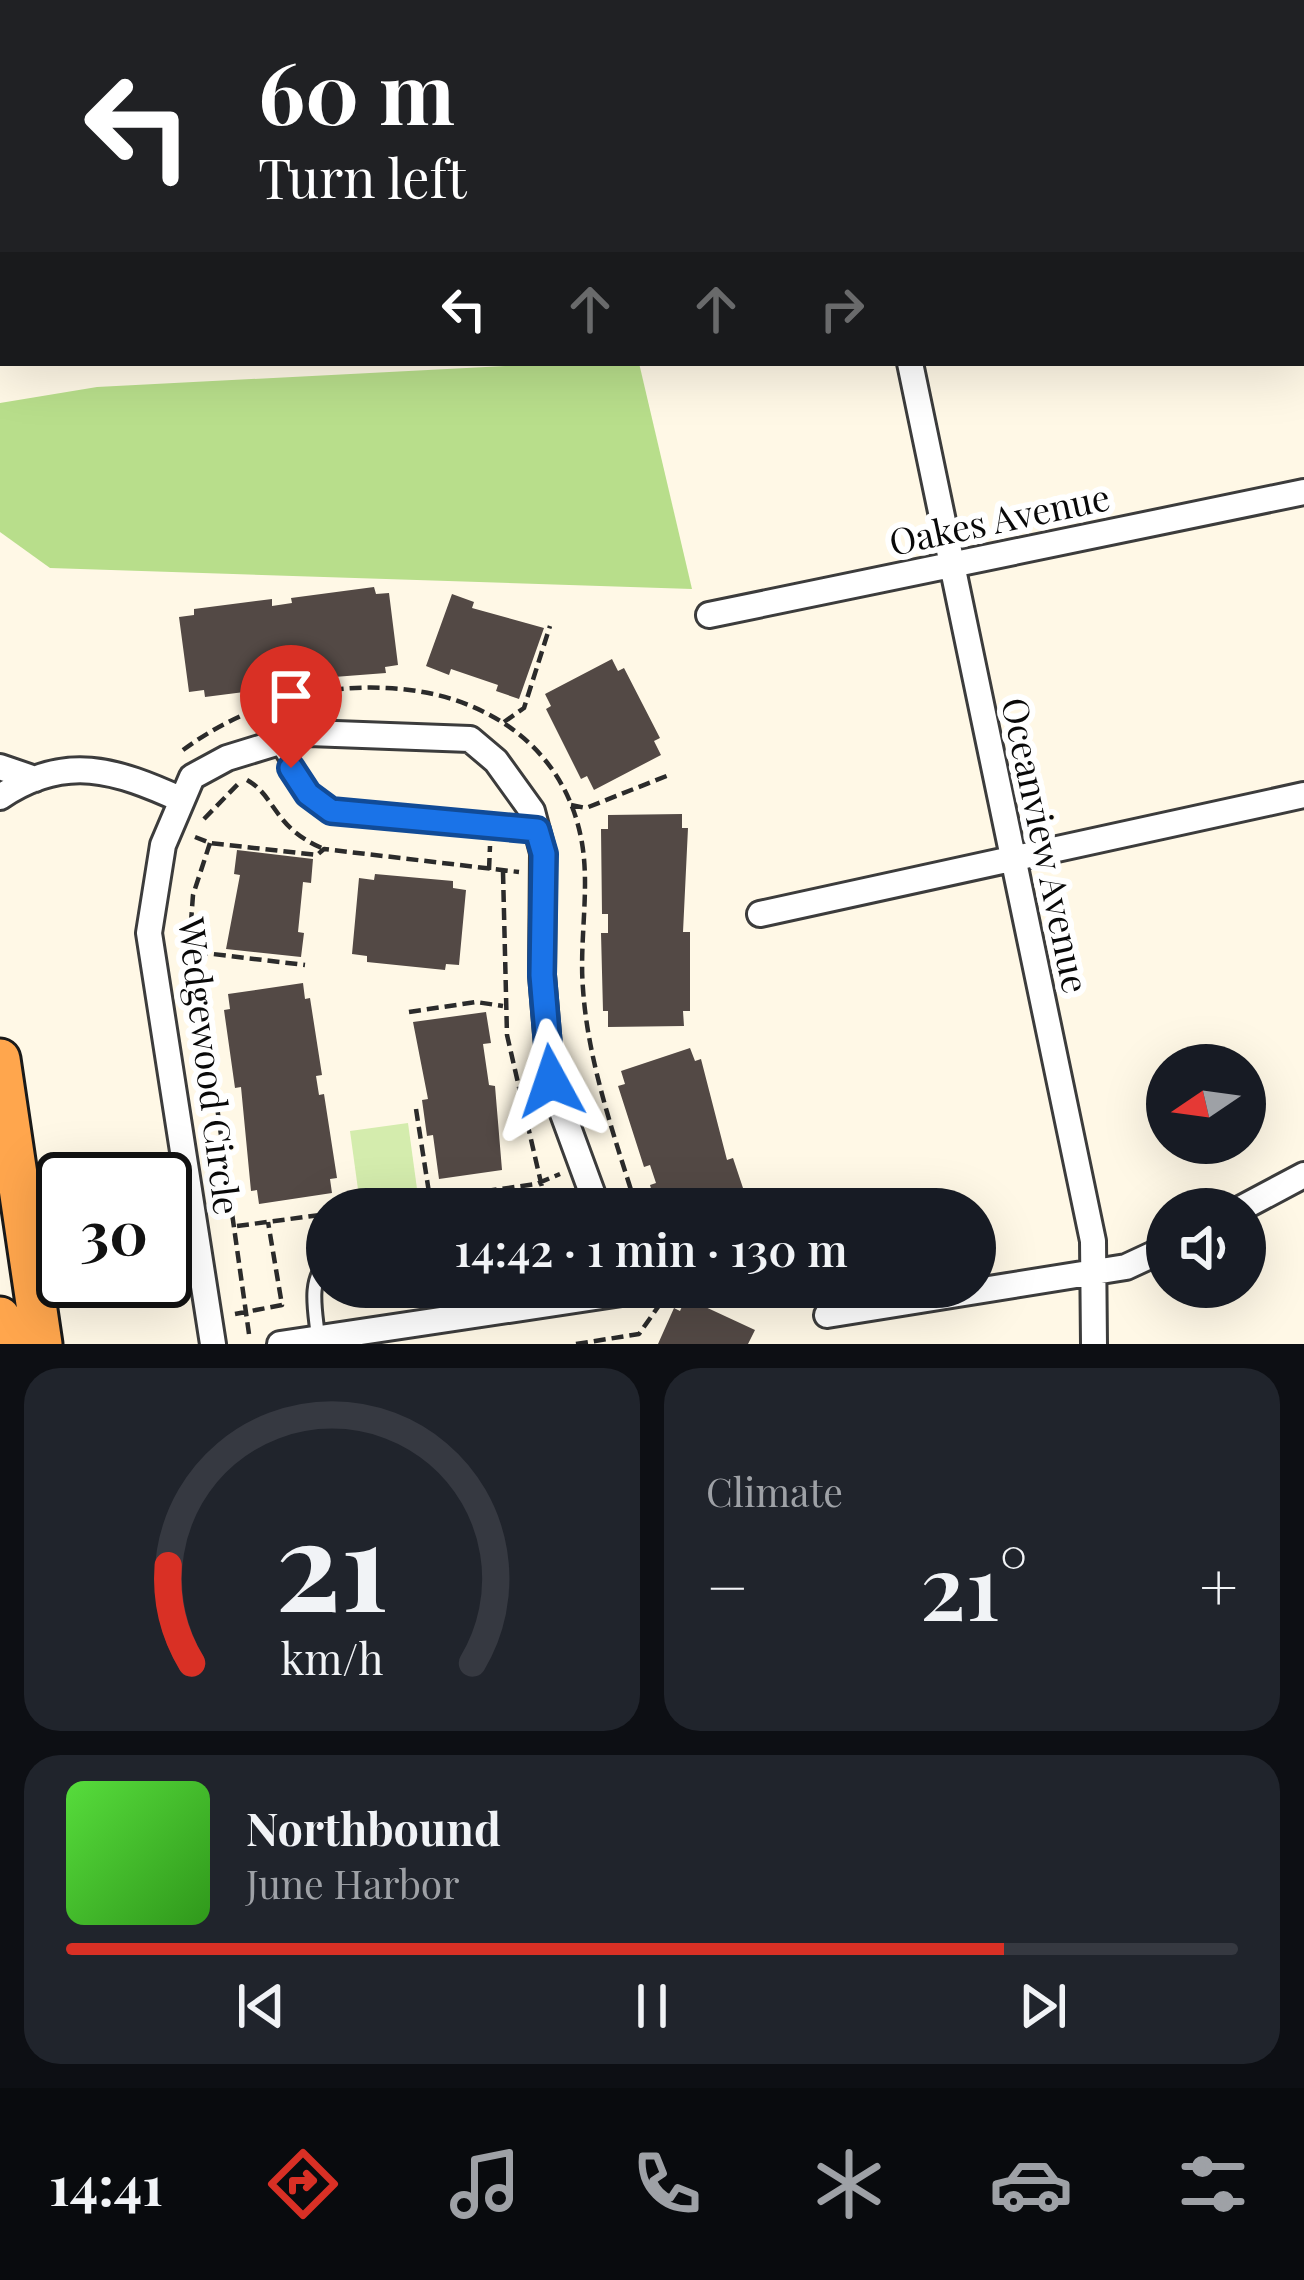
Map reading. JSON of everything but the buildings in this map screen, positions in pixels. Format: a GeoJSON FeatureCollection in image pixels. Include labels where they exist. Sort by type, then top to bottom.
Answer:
{"type":"FeatureCollection","features":[{"type":"Feature","properties":{"kind":"highway"},"geometry":{"type":"LineString","coordinates":[[0,1059],[42,1344]]}},
{"type":"Feature","properties":{"kind":"highway"},"geometry":{"type":"LineString","coordinates":[[0,1317],[4,1344]]}},
{"type":"Feature","properties":{"kind":"street","name":"Oceanview Avenue"},"geometry":{"type":"LineString","coordinates":[[911,366],[1093,1241],[1094,1344]]}},
{"type":"Feature","properties":{"kind":"street","name":"Oakes Avenue"},"geometry":{"type":"LineString","coordinates":[[709,615],[1304,493]]}},
{"type":"Feature","properties":{"kind":"street","name":"Wedgewood Circle"},"geometry":{"type":"LineString","coordinates":[[213,1344],[149,932],[163,844],[192,777],[275,742],[309,733],[470,739],[496,761],[532,811],[543,874],[542,975],[551,1081],[589,1188]]}},
{"type":"Feature","properties":{"kind":"street"},"geometry":{"type":"LineString","coordinates":[[0,767],[35,778]]}},
{"type":"Feature","properties":{"kind":"street"},"geometry":{"type":"LineString","coordinates":[[0,797],[35,778],[100,768],[182,800]]}},
{"type":"Feature","properties":{"kind":"street"},"geometry":{"type":"LineString","coordinates":[[760,914],[1304,795]]}},
{"type":"Feature","properties":{"kind":"street"},"geometry":{"type":"LineString","coordinates":[[1266,1195],[1304,1175]]}},
{"type":"Feature","properties":{"kind":"street"},"geometry":{"type":"LineString","coordinates":[[827,1315],[1095,1273],[1146,1258]]}},
{"type":"Feature","properties":{"kind":"street"},"geometry":{"type":"LineString","coordinates":[[280,1344],[521,1308]]}},
{"type":"Feature","properties":{"kind":"lane"},"geometry":{"type":"LineString","coordinates":[[275,742],[308,794],[331,811],[537,830]]}},
{"type":"Feature","properties":{"kind":"lane"},"geometry":{"type":"LineString","coordinates":[[316,1308],[318,1338]]}},
{"type":"Feature","properties":{"kind":"path"},"geometry":{"type":"LineString","coordinates":[[504,722],[524,708],[550,626]]}},
{"type":"Feature","properties":{"kind":"path"},"geometry":{"type":"LineString","coordinates":[[181,752],[224,722],[272,702],[359,686],[454,695],[504,722],[551,766],[572,805],[582,847],[583,988],[591,1046],[632,1188]]}},
{"type":"Feature","properties":{"kind":"path"},"geometry":{"type":"LineString","coordinates":[[572,805],[586,808],[668,775]]}},
{"type":"Feature","properties":{"kind":"path"},"geometry":{"type":"LineString","coordinates":[[323,849],[317,855],[210,843],[192,832],[245,778],[257,785],[284,827],[323,849],[543,874]]}},
{"type":"Feature","properties":{"kind":"path"},"geometry":{"type":"LineString","coordinates":[[489,870],[491,827]]}},
{"type":"Feature","properties":{"kind":"path"},"geometry":{"type":"LineString","coordinates":[[210,843],[193,895],[196,952],[249,1334]]}},
{"type":"Feature","properties":{"kind":"path"},"geometry":{"type":"LineString","coordinates":[[502,872],[503,1006],[517,1088],[543,1188]]}},
{"type":"Feature","properties":{"kind":"path"},"geometry":{"type":"LineString","coordinates":[[196,952],[305,965]]}},
{"type":"Feature","properties":{"kind":"path"},"geometry":{"type":"LineString","coordinates":[[409,1012],[476,1001],[503,1006]]}},
{"type":"Feature","properties":{"kind":"path"},"geometry":{"type":"LineString","coordinates":[[416,1109],[428,1188]]}},
{"type":"Feature","properties":{"kind":"path"},"geometry":{"type":"LineString","coordinates":[[495,1188],[581,1169]]}},
{"type":"Feature","properties":{"kind":"path"},"geometry":{"type":"LineString","coordinates":[[237,1226],[306,1217]]}},
{"type":"Feature","properties":{"kind":"path"},"geometry":{"type":"LineString","coordinates":[[224,1316],[282,1305],[268,1222]]}},
{"type":"Feature","properties":{"kind":"path"},"geometry":{"type":"LineString","coordinates":[[576,1344],[639,1334],[657,1308]]}},
{"type":"Feature","properties":{"kind":"green space"},"geometry":{"type":"Polygon","coordinates":[[[504,366],[640,366],[692,589],[50,568],[0,532],[0,403],[97,387],[504,366]]]}},
{"type":"Feature","properties":{"kind":"green space"},"geometry":{"type":"Polygon","coordinates":[[[408,1123],[417,1188],[358,1188],[350,1131],[408,1123]]]}},
{"type":"Feature","properties":{"kind":"route"},"geometry":{"type":"LineString","coordinates":[[291,768],[308,794],[331,811],[537,830],[544,854],[542,975],[551,1081]]}}]}
